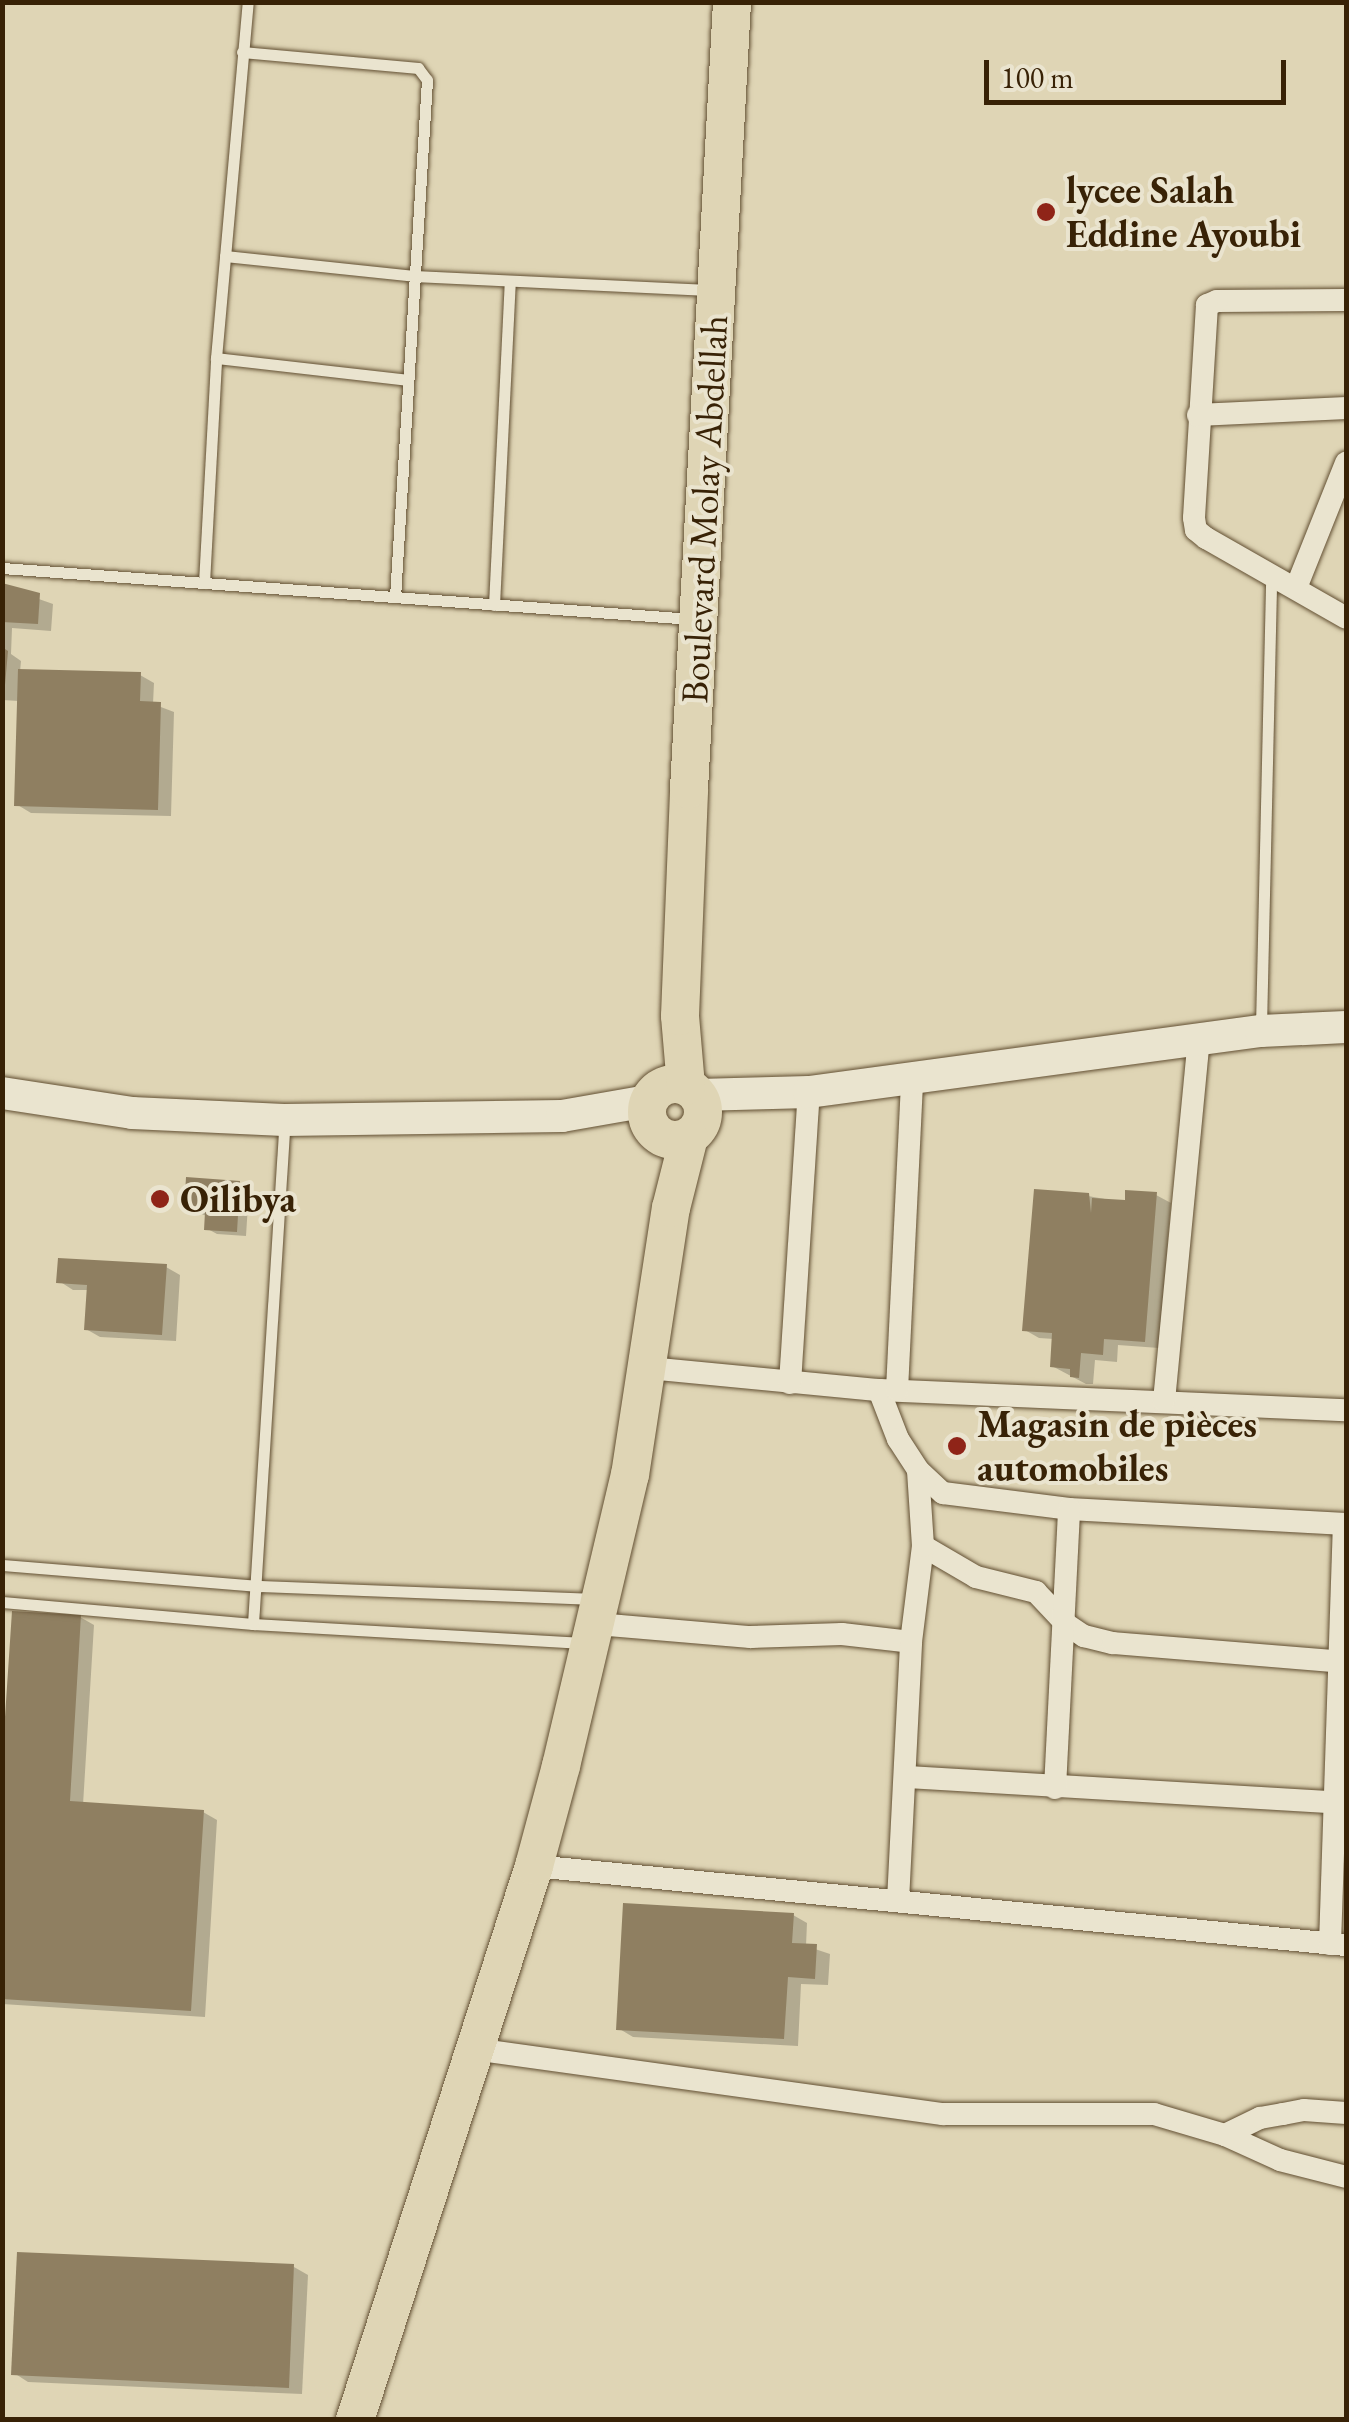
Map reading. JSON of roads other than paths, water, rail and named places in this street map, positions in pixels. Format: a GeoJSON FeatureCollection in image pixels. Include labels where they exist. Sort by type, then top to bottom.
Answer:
{"type":"FeatureCollection","features":[{"type":"Feature","properties":{"kind":"main road","name":"Boulevard Molay Abdellah"},"geometry":{"type":"LineString","coordinates":[[356,2420],[534,1866],[597,1622],[649,1368],[670,1208],[732,2]]}},
{"type":"Feature","properties":{"kind":"main road"},"geometry":{"type":"LineString","coordinates":[[10,1098],[132,1112],[284,1120],[562,1116],[674,1110],[1262,1031],[1346,1026]]}},
{"type":"Feature","properties":{"kind":"street"},"geometry":{"type":"LineString","coordinates":[[1346,300],[1216,301],[1207,305],[1198,415],[1196,530],[1346,618]]}},
{"type":"Feature","properties":{"kind":"street"},"geometry":{"type":"LineString","coordinates":[[1198,415],[1346,408]]}},
{"type":"Feature","properties":{"kind":"street"},"geometry":{"type":"LineString","coordinates":[[1296,588],[1346,463]]}},
{"type":"Feature","properties":{"kind":"street"},"geometry":{"type":"LineString","coordinates":[[1164,1401],[1199,1039]]}},
{"type":"Feature","properties":{"kind":"street"},"geometry":{"type":"LineString","coordinates":[[534,1866],[1338,1945],[1345,1524],[1069,1509],[942,1493],[918,1470],[898,1439],[888,1390],[912,1078]]}},
{"type":"Feature","properties":{"kind":"street"},"geometry":{"type":"LineString","coordinates":[[790,1382],[809,1092]]}},
{"type":"Feature","properties":{"kind":"street"},"geometry":{"type":"LineString","coordinates":[[649,1368],[888,1390],[1346,1410]]}},
{"type":"Feature","properties":{"kind":"street"},"geometry":{"type":"LineString","coordinates":[[898,1901],[911,1642],[923,1546],[918,1470]]}},
{"type":"Feature","properties":{"kind":"street"},"geometry":{"type":"LineString","coordinates":[[1055,1788],[1069,1509]]}},
{"type":"Feature","properties":{"kind":"street"},"geometry":{"type":"LineString","coordinates":[[923,1546],[976,1578],[1036,1592],[1066,1624],[1084,1636],[1113,1643],[1341,1662]]}},
{"type":"Feature","properties":{"kind":"street"},"geometry":{"type":"LineString","coordinates":[[597,1622],[750,1636],[842,1634],[911,1642]]}},
{"type":"Feature","properties":{"kind":"street"},"geometry":{"type":"LineString","coordinates":[[906,1776],[1339,1803]]}},
{"type":"Feature","properties":{"kind":"street"},"geometry":{"type":"LineString","coordinates":[[474,2049],[942,2114],[1154,2114],[1226,2135],[1280,2160],[1346,2177]]}},
{"type":"Feature","properties":{"kind":"street"},"geometry":{"type":"LineString","coordinates":[[1226,2135],[1260,2118],[1304,2110],[1346,2114]]}},
{"type":"Feature","properties":{"kind":"lane"},"geometry":{"type":"LineString","coordinates":[[204,583],[216,358],[248,2]]}},
{"type":"Feature","properties":{"kind":"lane"},"geometry":{"type":"LineString","coordinates":[[242,52],[418,68],[425,74],[395,597]]}},
{"type":"Feature","properties":{"kind":"lane"},"geometry":{"type":"LineString","coordinates":[[225,256],[414,276],[716,290]]}},
{"type":"Feature","properties":{"kind":"lane"},"geometry":{"type":"LineString","coordinates":[[494,605],[510,281]]}},
{"type":"Feature","properties":{"kind":"lane"},"geometry":{"type":"LineString","coordinates":[[216,358],[408,380]]}},
{"type":"Feature","properties":{"kind":"lane"},"geometry":{"type":"LineString","coordinates":[[2,568],[698,620]]}},
{"type":"Feature","properties":{"kind":"lane"},"geometry":{"type":"LineString","coordinates":[[1262,1031],[1270,573]]}},
{"type":"Feature","properties":{"kind":"lane"},"geometry":{"type":"LineString","coordinates":[[253,1624],[259,1586],[284,1120]]}},
{"type":"Feature","properties":{"kind":"lane"},"geometry":{"type":"LineString","coordinates":[[2,1566],[259,1586],[597,1622]]}},
{"type":"Feature","properties":{"kind":"lane"},"geometry":{"type":"LineString","coordinates":[[2,1602],[253,1624],[597,1622]]}},
{"type":"Feature","properties":{"kind":"place","name":"lycee Salah Eddine Ayoubi"},"geometry":{"type":"Point","coordinates":[1046,212]}},
{"type":"Feature","properties":{"kind":"place","name":"Oilibya"},"geometry":{"type":"Point","coordinates":[160,1199]}},
{"type":"Feature","properties":{"kind":"place","name":"Magasin de pièces automobiles"},"geometry":{"type":"Point","coordinates":[957,1446]}}]}
